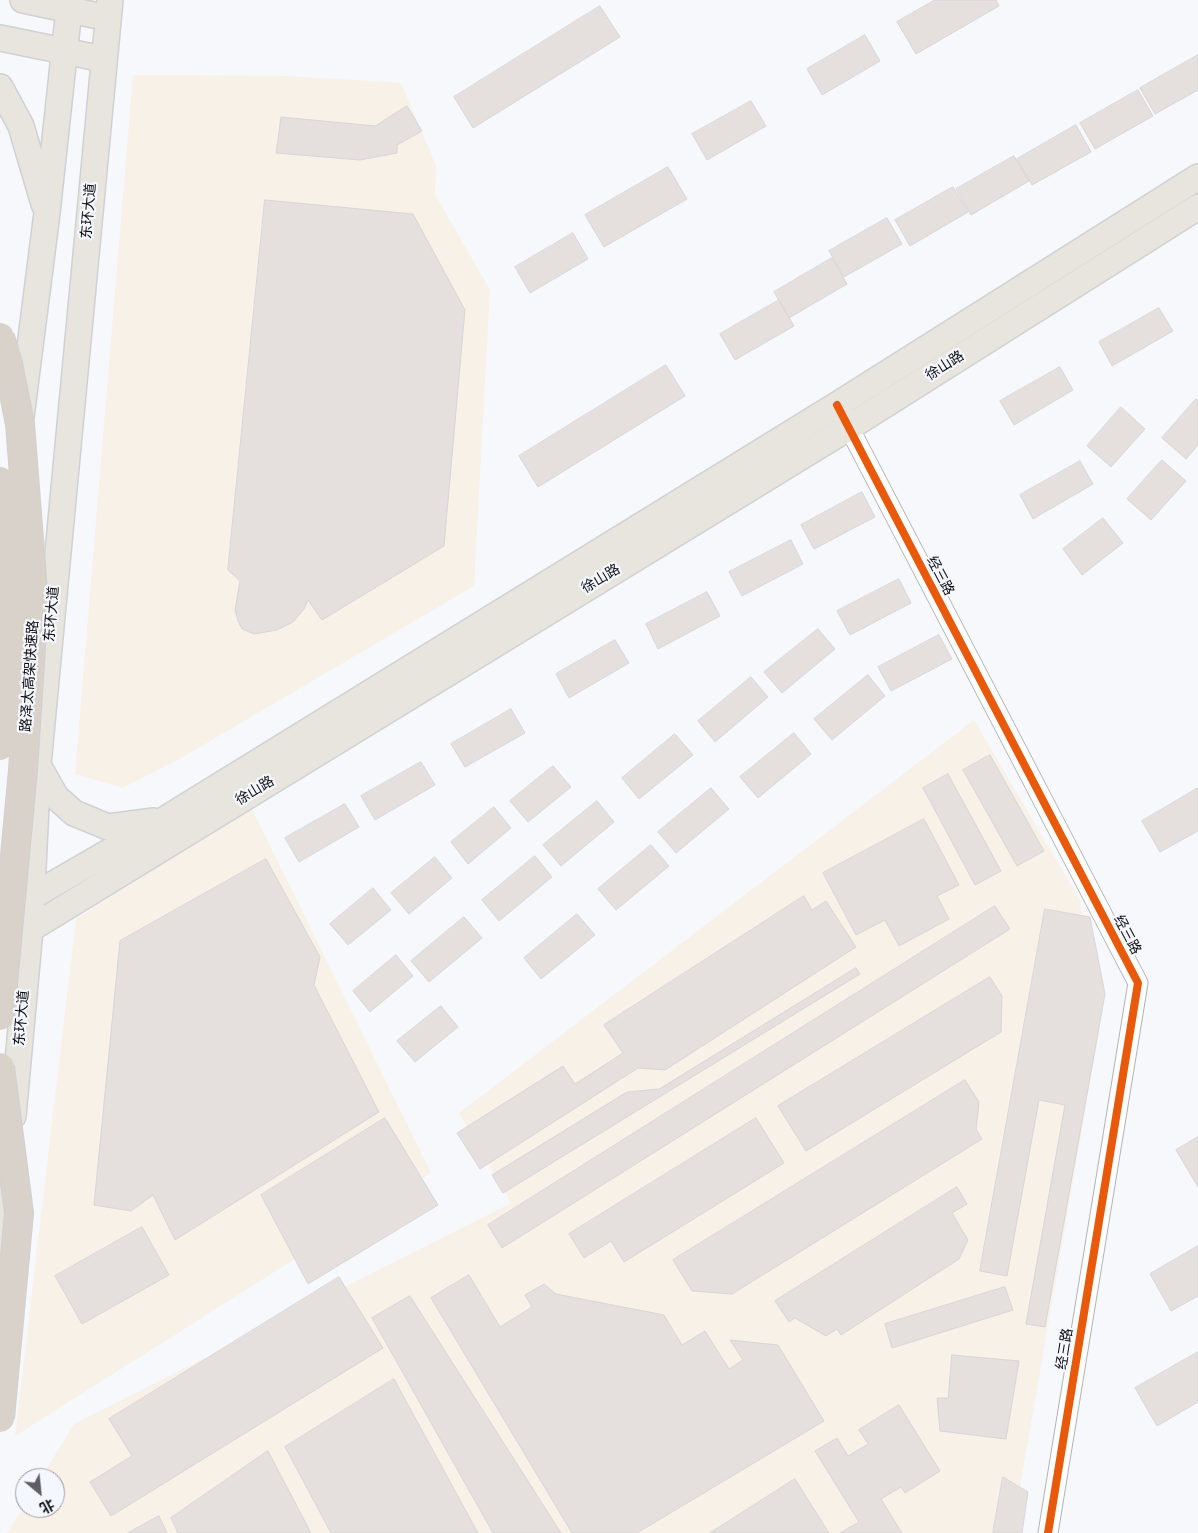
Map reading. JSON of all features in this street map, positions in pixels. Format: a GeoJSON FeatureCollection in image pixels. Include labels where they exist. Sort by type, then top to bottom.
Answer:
{"type":"FeatureCollection","features":[{"type":"Feature","properties":{"kind":"highway","name":"路泽太高架快速路"},"geometry":{"type":"LineString","coordinates":[[0,337],[8,364],[20,424],[34,603],[23,770],[0,1016]]}},
{"type":"Feature","properties":{"kind":"highway","name":"路泽太高架快速路"},"geometry":{"type":"LineString","coordinates":[[0,481],[10,612],[0,746]]}},
{"type":"Feature","properties":{"kind":"highway"},"geometry":{"type":"LineString","coordinates":[[0,1067],[19,1213],[0,1418]]}},
{"type":"Feature","properties":{"kind":"main road"},"geometry":{"type":"LineString","coordinates":[[23,0],[109,9]]}},
{"type":"Feature","properties":{"kind":"main road"},"geometry":{"type":"LineString","coordinates":[[0,586],[47,213],[70,5]]}},
{"type":"Feature","properties":{"kind":"main road","name":"东环大道"},"geometry":{"type":"LineString","coordinates":[[0,1258],[30,929],[38,766],[109,9]]}},
{"type":"Feature","properties":{"kind":"main road"},"geometry":{"type":"LineString","coordinates":[[0,38],[103,59]]}},
{"type":"Feature","properties":{"kind":"main road"},"geometry":{"type":"LineString","coordinates":[[0,87],[20,126],[47,213]]}},
{"type":"Feature","properties":{"kind":"main road","name":"徐山路"},"geometry":{"type":"LineString","coordinates":[[0,915],[164,820],[837,405],[1198,177]]}},
{"type":"Feature","properties":{"kind":"main road","name":"徐山路"},"geometry":{"type":"LineString","coordinates":[[0,946],[848,428],[1198,207]]}},
{"type":"Feature","properties":{"kind":"main road"},"geometry":{"type":"LineString","coordinates":[[38,766],[56,797],[74,813],[108,826],[164,820]]}},
{"type":"Feature","properties":{"kind":"street","name":"经三路"},"geometry":{"type":"LineString","coordinates":[[837,405],[1138,982],[1048,1533]]}},
{"type":"Feature","properties":{"kind":"shaded area"},"geometry":{"type":"Polygon","coordinates":[[[133,75],[289,76],[401,83],[436,165],[435,194],[490,290],[474,586],[183,757],[123,788],[75,774],[133,75]]]}},
{"type":"Feature","properties":{"kind":"shaded area"},"geometry":{"type":"Polygon","coordinates":[[[974,720],[1080,900],[1099,1032],[1012,1533],[7,1533],[16,1518],[65,1518],[65,1468],[47,1468],[74,1424],[511,1203],[459,1113],[974,720]]]}},
{"type":"Feature","properties":{"kind":"shaded area"},"geometry":{"type":"Polygon","coordinates":[[[251,807],[431,1173],[15,1436],[76,919],[251,807]]]}},
{"type":"Feature","properties":{"kind":"building"},"geometry":{"type":"Polygon","coordinates":[[[935,0],[996,0],[999,6],[916,54],[897,22],[935,0]]]}},
{"type":"Feature","properties":{"kind":"building"},"geometry":{"type":"Polygon","coordinates":[[[600,6],[620,37],[473,128],[454,97],[600,6]]]}},
{"type":"Feature","properties":{"kind":"building"},"geometry":{"type":"Polygon","coordinates":[[[865,35],[880,61],[822,95],[807,69],[865,35]]]}},
{"type":"Feature","properties":{"kind":"building"},"geometry":{"type":"Polygon","coordinates":[[[1198,55],[1198,90],[1155,114],[1140,88],[1198,55]]]}},
{"type":"Feature","properties":{"kind":"building"},"geometry":{"type":"Polygon","coordinates":[[[1138,90],[1153,116],[1095,149],[1080,123],[1138,90]]]}},
{"type":"Feature","properties":{"kind":"building"},"geometry":{"type":"Polygon","coordinates":[[[751,101],[766,126],[707,160],[692,134],[751,101]]]}},
{"type":"Feature","properties":{"kind":"building"},"geometry":{"type":"Polygon","coordinates":[[[407,106],[422,131],[397,145],[397,153],[360,160],[276,153],[281,117],[375,126],[407,106]]]}},
{"type":"Feature","properties":{"kind":"building"},"geometry":{"type":"Polygon","coordinates":[[[1076,125],[1091,152],[1032,185],[1017,159],[1076,125]]]}},
{"type":"Feature","properties":{"kind":"building"},"geometry":{"type":"Polygon","coordinates":[[[1014,156],[1029,181],[971,215],[956,189],[1014,156]]]}},
{"type":"Feature","properties":{"kind":"building"},"geometry":{"type":"Polygon","coordinates":[[[668,167],[687,199],[604,247],[585,215],[668,167]]]}},
{"type":"Feature","properties":{"kind":"building"},"geometry":{"type":"Polygon","coordinates":[[[953,187],[968,212],[910,246],[895,220],[953,187]]]}},
{"type":"Feature","properties":{"kind":"building"},"geometry":{"type":"Polygon","coordinates":[[[265,200],[413,214],[465,310],[444,546],[322,620],[308,600],[304,609],[293,622],[277,630],[254,634],[242,629],[238,621],[235,610],[240,581],[228,570],[265,200]]]}},
{"type":"Feature","properties":{"kind":"building"},"geometry":{"type":"Polygon","coordinates":[[[887,218],[902,244],[844,277],[829,251],[887,218]]]}},
{"type":"Feature","properties":{"kind":"building"},"geometry":{"type":"Polygon","coordinates":[[[573,233],[588,259],[530,293],[515,267],[573,233]]]}},
{"type":"Feature","properties":{"kind":"building"},"geometry":{"type":"Polygon","coordinates":[[[832,258],[847,284],[789,318],[774,292],[832,258]]]}},
{"type":"Feature","properties":{"kind":"building"},"geometry":{"type":"Polygon","coordinates":[[[779,300],[794,326],[735,360],[720,334],[779,300]]]}},
{"type":"Feature","properties":{"kind":"building"},"geometry":{"type":"Polygon","coordinates":[[[1159,308],[1173,331],[1112,366],[1099,342],[1159,308]]]}},
{"type":"Feature","properties":{"kind":"building"},"geometry":{"type":"Polygon","coordinates":[[[666,365],[685,396],[538,487],[519,456],[666,365]]]}},
{"type":"Feature","properties":{"kind":"building"},"geometry":{"type":"Polygon","coordinates":[[[1060,367],[1073,390],[1014,425],[1000,401],[1060,367]]]}},
{"type":"Feature","properties":{"kind":"building"},"geometry":{"type":"Polygon","coordinates":[[[1196,399],[1198,401],[1198,445],[1186,459],[1162,438],[1196,399]]]}},
{"type":"Feature","properties":{"kind":"building"},"geometry":{"type":"Polygon","coordinates":[[[1121,407],[1145,429],[1111,467],[1087,446],[1121,407]]]}},
{"type":"Feature","properties":{"kind":"building"},"geometry":{"type":"Polygon","coordinates":[[[1162,460],[1186,481],[1151,520],[1127,499],[1162,460]]]}},
{"type":"Feature","properties":{"kind":"building"},"geometry":{"type":"Polygon","coordinates":[[[1080,461],[1093,484],[1033,519],[1020,495],[1080,461]]]}},
{"type":"Feature","properties":{"kind":"building"},"geometry":{"type":"Polygon","coordinates":[[[862,492],[875,517],[814,549],[801,525],[862,492]]]}},
{"type":"Feature","properties":{"kind":"building"},"geometry":{"type":"Polygon","coordinates":[[[1103,518],[1123,543],[1082,575],[1063,549],[1103,518]]]}},
{"type":"Feature","properties":{"kind":"building"},"geometry":{"type":"Polygon","coordinates":[[[791,540],[803,564],[742,596],[729,572],[791,540]]]}},
{"type":"Feature","properties":{"kind":"building"},"geometry":{"type":"Polygon","coordinates":[[[899,579],[911,603],[850,635],[837,611],[899,579]]]}},
{"type":"Feature","properties":{"kind":"building"},"geometry":{"type":"Polygon","coordinates":[[[707,592],[720,616],[658,649],[646,624],[707,592]]]}},
{"type":"Feature","properties":{"kind":"building"},"geometry":{"type":"Polygon","coordinates":[[[818,629],[835,649],[782,693],[764,672],[818,629]]]}},
{"type":"Feature","properties":{"kind":"building"},"geometry":{"type":"Polygon","coordinates":[[[939,635],[952,659],[891,691],[878,667],[939,635]]]}},
{"type":"Feature","properties":{"kind":"building"},"geometry":{"type":"Polygon","coordinates":[[[615,640],[629,663],[569,698],[556,674],[615,640]]]}},
{"type":"Feature","properties":{"kind":"building"},"geometry":{"type":"Polygon","coordinates":[[[868,675],[885,696],[832,740],[814,719],[868,675]]]}},
{"type":"Feature","properties":{"kind":"building"},"geometry":{"type":"Polygon","coordinates":[[[751,677],[768,697],[715,742],[698,721],[751,677]]]}},
{"type":"Feature","properties":{"kind":"building"},"geometry":{"type":"Polygon","coordinates":[[[511,709],[525,733],[465,767],[451,744],[511,709]]]}},
{"type":"Feature","properties":{"kind":"building"},"geometry":{"type":"Polygon","coordinates":[[[794,733],[811,754],[758,798],[740,777],[794,733]]]}},
{"type":"Feature","properties":{"kind":"building"},"geometry":{"type":"Polygon","coordinates":[[[675,734],[693,755],[639,799],[622,778],[675,734]]]}},
{"type":"Feature","properties":{"kind":"building"},"geometry":{"type":"Polygon","coordinates":[[[990,755],[1044,851],[1017,866],[963,770],[990,755]]]}},
{"type":"Feature","properties":{"kind":"building"},"geometry":{"type":"Polygon","coordinates":[[[421,762],[435,785],[375,820],[361,796],[421,762]]]}},
{"type":"Feature","properties":{"kind":"building"},"geometry":{"type":"Polygon","coordinates":[[[553,766],[571,787],[528,822],[510,801],[553,766]]]}},
{"type":"Feature","properties":{"kind":"building"},"geometry":{"type":"Polygon","coordinates":[[[948,774],[1001,871],[975,885],[923,788],[948,774]]]}},
{"type":"Feature","properties":{"kind":"building"},"geometry":{"type":"Polygon","coordinates":[[[711,788],[729,809],[676,853],[658,832],[711,788]]]}},
{"type":"Feature","properties":{"kind":"building"},"geometry":{"type":"Polygon","coordinates":[[[1198,788],[1198,831],[1160,852],[1142,821],[1198,788]]]}},
{"type":"Feature","properties":{"kind":"building"},"geometry":{"type":"Polygon","coordinates":[[[597,801],[614,822],[561,866],[543,845],[597,801]]]}},
{"type":"Feature","properties":{"kind":"building"},"geometry":{"type":"Polygon","coordinates":[[[345,804],[359,827],[299,862],[285,838],[345,804]]]}},
{"type":"Feature","properties":{"kind":"building"},"geometry":{"type":"Polygon","coordinates":[[[494,807],[511,828],[468,864],[451,842],[494,807]]]}},
{"type":"Feature","properties":{"kind":"building"},"geometry":{"type":"Polygon","coordinates":[[[924,819],[959,885],[937,896],[949,919],[899,946],[885,920],[856,935],[823,873],[924,819]]]}},
{"type":"Feature","properties":{"kind":"building"},"geometry":{"type":"Polygon","coordinates":[[[651,845],[669,866],[616,910],[598,889],[651,845]]]}},
{"type":"Feature","properties":{"kind":"building"},"geometry":{"type":"Polygon","coordinates":[[[535,856],[552,877],[499,921],[482,900],[535,856]]]}},
{"type":"Feature","properties":{"kind":"building"},"geometry":{"type":"Polygon","coordinates":[[[435,857],[452,878],[409,914],[391,893],[435,857]]]}},
{"type":"Feature","properties":{"kind":"building"},"geometry":{"type":"Polygon","coordinates":[[[266,859],[320,957],[314,985],[379,1112],[175,1240],[153,1195],[131,1211],[94,1205],[120,941],[266,859]]]}},
{"type":"Feature","properties":{"kind":"building"},"geometry":{"type":"Polygon","coordinates":[[[373,888],[391,910],[348,945],[330,924],[373,888]]]}},
{"type":"Feature","properties":{"kind":"building"},"geometry":{"type":"Polygon","coordinates":[[[804,896],[812,910],[826,901],[856,947],[665,1070],[638,1068],[480,1169],[457,1133],[563,1066],[575,1084],[623,1053],[604,1025],[804,896]]]}},
{"type":"Feature","properties":{"kind":"building"},"geometry":{"type":"Polygon","coordinates":[[[995,906],[1010,929],[502,1248],[488,1225],[995,906]]]}},
{"type":"Feature","properties":{"kind":"building"},"geometry":{"type":"Polygon","coordinates":[[[1045,909],[1090,917],[1105,994],[1045,1327],[1026,1324],[1065,1105],[1039,1100],[1007,1276],[980,1271],[1045,909]]]}},
{"type":"Feature","properties":{"kind":"building"},"geometry":{"type":"Polygon","coordinates":[[[577,914],[595,935],[541,979],[524,958],[577,914]]]}},
{"type":"Feature","properties":{"kind":"building"},"geometry":{"type":"Polygon","coordinates":[[[464,917],[482,938],[429,982],[411,961],[464,917]]]}},
{"type":"Feature","properties":{"kind":"building"},"geometry":{"type":"Polygon","coordinates":[[[396,955],[413,976],[370,1012],[353,991],[396,955]]]}},
{"type":"Feature","properties":{"kind":"building"},"geometry":{"type":"Polygon","coordinates":[[[856,968],[860,974],[503,1193],[492,1175],[627,1092],[659,1089],[856,968]]]}},
{"type":"Feature","properties":{"kind":"building"},"geometry":{"type":"Polygon","coordinates":[[[990,977],[1002,996],[1001,1032],[806,1151],[778,1106],[990,977]]]}},
{"type":"Feature","properties":{"kind":"building"},"geometry":{"type":"Polygon","coordinates":[[[441,1006],[458,1027],[415,1062],[397,1041],[441,1006]]]}},
{"type":"Feature","properties":{"kind":"building"},"geometry":{"type":"Polygon","coordinates":[[[965,1080],[979,1102],[976,1129],[982,1139],[732,1294],[692,1291],[673,1260],[965,1080]]]}},
{"type":"Feature","properties":{"kind":"building"},"geometry":{"type":"Polygon","coordinates":[[[385,1118],[438,1205],[308,1284],[261,1195],[385,1118]]]}},
{"type":"Feature","properties":{"kind":"building"},"geometry":{"type":"Polygon","coordinates":[[[756,1118],[784,1163],[624,1262],[611,1241],[584,1258],[569,1234],[756,1118]]]}},
{"type":"Feature","properties":{"kind":"building"},"geometry":{"type":"Polygon","coordinates":[[[1198,1137],[1198,1187],[1176,1150],[1198,1137]]]}},
{"type":"Feature","properties":{"kind":"building"},"geometry":{"type":"Polygon","coordinates":[[[957,1187],[967,1204],[952,1213],[968,1240],[959,1259],[841,1335],[837,1329],[826,1336],[795,1318],[789,1322],[775,1301],[957,1187]]]}},
{"type":"Feature","properties":{"kind":"building"},"geometry":{"type":"Polygon","coordinates":[[[142,1227],[169,1275],[82,1324],[55,1276],[142,1227]]]}},
{"type":"Feature","properties":{"kind":"building"},"geometry":{"type":"Polygon","coordinates":[[[1198,1246],[1198,1296],[1171,1311],[1150,1274],[1198,1246]]]}},
{"type":"Feature","properties":{"kind":"building"},"geometry":{"type":"Polygon","coordinates":[[[469,1275],[500,1327],[532,1307],[525,1295],[544,1284],[556,1294],[664,1315],[682,1345],[705,1331],[729,1369],[743,1360],[730,1340],[778,1345],[824,1421],[637,1533],[572,1533],[431,1298],[469,1275]]]}},
{"type":"Feature","properties":{"kind":"building"},"geometry":{"type":"Polygon","coordinates":[[[339,1277],[383,1348],[111,1516],[90,1482],[132,1456],[109,1419],[339,1277]]]}},
{"type":"Feature","properties":{"kind":"building"},"geometry":{"type":"Polygon","coordinates":[[[1005,1287],[1013,1310],[892,1348],[885,1324],[1005,1287]]]}},
{"type":"Feature","properties":{"kind":"building"},"geometry":{"type":"Polygon","coordinates":[[[410,1296],[561,1533],[493,1533],[372,1318],[410,1296]]]}},
{"type":"Feature","properties":{"kind":"building"},"geometry":{"type":"Polygon","coordinates":[[[1198,1352],[1198,1402],[1157,1426],[1135,1388],[1198,1352]]]}},
{"type":"Feature","properties":{"kind":"building"},"geometry":{"type":"Polygon","coordinates":[[[952,1355],[1019,1361],[1006,1439],[940,1431],[937,1398],[948,1398],[952,1355]]]}},
{"type":"Feature","properties":{"kind":"building"},"geometry":{"type":"Polygon","coordinates":[[[394,1379],[478,1533],[331,1533],[285,1447],[394,1379]]]}},
{"type":"Feature","properties":{"kind":"building"},"geometry":{"type":"Polygon","coordinates":[[[899,1405],[940,1471],[905,1493],[901,1487],[881,1499],[902,1533],[840,1533],[859,1522],[815,1451],[837,1438],[848,1456],[868,1444],[859,1430],[899,1405]]]}},
{"type":"Feature","properties":{"kind":"building"},"geometry":{"type":"Polygon","coordinates":[[[268,1451],[311,1533],[178,1533],[171,1518],[268,1451]]]}},
{"type":"Feature","properties":{"kind":"building"},"geometry":{"type":"Polygon","coordinates":[[[1003,1477],[1028,1492],[1022,1533],[993,1533],[1003,1477]]]}},
{"type":"Feature","properties":{"kind":"building"},"geometry":{"type":"Polygon","coordinates":[[[795,1479],[829,1533],[710,1533],[795,1479]]]}},
{"type":"Feature","properties":{"kind":"building"},"geometry":{"type":"Polygon","coordinates":[[[159,1516],[167,1533],[128,1533],[159,1516]]]}},
{"type":"Feature","properties":{"kind":"cycle path"},"geometry":{"type":"LineString","coordinates":[[837,405],[1138,983],[1048,1533]]}}]}
